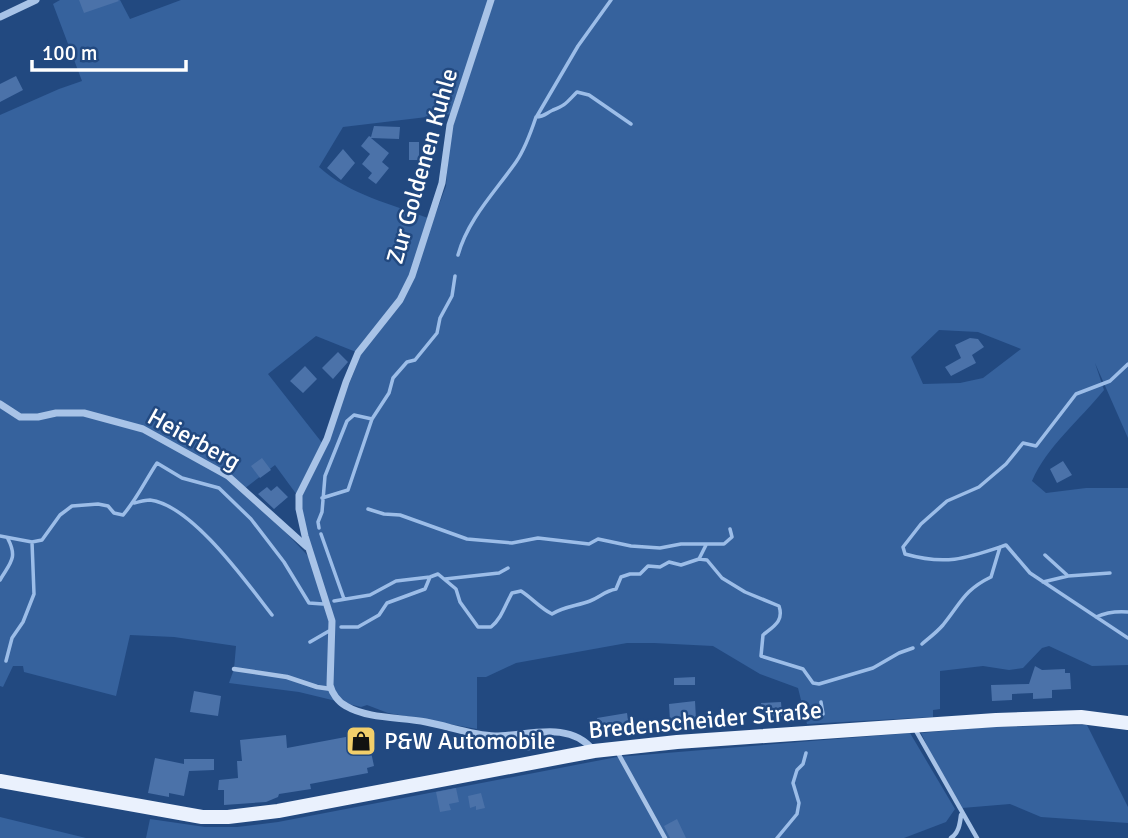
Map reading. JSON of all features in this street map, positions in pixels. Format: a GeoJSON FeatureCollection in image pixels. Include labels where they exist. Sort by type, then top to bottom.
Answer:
{"type":"FeatureCollection","features":[{"type":"Feature","properties":{"kind":"main road","name":"Bredenscheider Straße"},"geometry":{"type":"LineString","coordinates":[[0,781],[181,814],[228,817],[278,811],[615,748],[1046,717],[1100,718],[1128,723]]}},
{"type":"Feature","properties":{"kind":"street"},"geometry":{"type":"LineString","coordinates":[[0,17],[36,0]]}},
{"type":"Feature","properties":{"kind":"street","name":"Zur Goldenen Kuhle"},"geometry":{"type":"LineString","coordinates":[[331,689],[332,621],[299,509],[301,488],[327,439],[358,353],[400,300],[412,276],[442,183],[450,125],[491,0]]}},
{"type":"Feature","properties":{"kind":"street","name":"Heierberg"},"geometry":{"type":"LineString","coordinates":[[0,404],[20,417],[84,413],[143,429],[228,476],[309,549]]}},
{"type":"Feature","properties":{"kind":"street"},"geometry":{"type":"LineString","coordinates":[[331,689],[345,706],[370,714],[424,721],[487,735],[540,731],[564,734],[584,741],[594,751]]}},
{"type":"Feature","properties":{"kind":"lane"},"geometry":{"type":"LineString","coordinates":[[234,669],[287,677],[331,689]]}},
{"type":"Feature","properties":{"kind":"lane"},"geometry":{"type":"LineString","coordinates":[[914,726],[977,838]]}},
{"type":"Feature","properties":{"kind":"lane"},"geometry":{"type":"LineString","coordinates":[[615,748],[665,838]]}},
{"type":"Feature","properties":{"kind":"lane"},"geometry":{"type":"LineString","coordinates":[[951,838],[959,827],[962,813]]}},
{"type":"Feature","properties":{"kind":"shaded area"},"geometry":{"type":"Polygon","coordinates":[[[60,0],[120,0],[130,19],[181,0],[489,0],[452,114],[343,127],[319,167],[357,192],[428,218],[401,296],[356,352],[316,336],[268,374],[323,444],[303,486],[317,465],[365,344],[398,306],[413,274],[446,186],[450,135],[494,0],[1128,0],[1128,438],[1095,363],[1104,390],[1046,456],[1032,481],[1046,493],[1086,488],[1128,488],[1128,665],[1092,666],[1049,646],[1042,648],[1023,668],[1009,670],[983,666],[940,671],[940,709],[933,710],[933,717],[807,724],[798,688],[760,674],[713,646],[654,643],[627,643],[516,663],[486,677],[477,677],[477,729],[388,713],[367,705],[361,707],[299,692],[229,683],[234,669],[236,646],[174,637],[130,635],[116,696],[24,672],[23,666],[13,666],[3,687],[0,686],[0,406],[18,416],[0,405],[0,115],[82,81],[53,4],[60,0]],[[939,330],[911,357],[923,384],[960,383],[983,378],[1021,349],[978,332],[939,330]],[[84,411],[72,413],[143,430],[228,477],[260,505],[309,557],[297,512],[297,495],[275,465],[244,489],[228,475],[143,427],[84,411]]]}},
{"type":"Feature","properties":{"kind":"shaded area"},"geometry":{"type":"Polygon","coordinates":[[[1087,725],[1128,807],[1128,823],[1041,817],[1010,804],[962,808],[921,733],[989,727],[1087,725]]]}},
{"type":"Feature","properties":{"kind":"shaded area"},"geometry":{"type":"Polygon","coordinates":[[[910,733],[955,809],[946,822],[904,838],[146,838],[150,819],[205,827],[237,827],[278,822],[617,757],[910,733]]]}},
{"type":"Feature","properties":{"kind":"shaded area"},"geometry":{"type":"Polygon","coordinates":[[[0,817],[86,838],[0,838],[0,817]]]}},
{"type":"Feature","properties":{"kind":"building"},"geometry":{"type":"Polygon","coordinates":[[[79,0],[118,0],[119,1],[84,13],[79,0]]]}},
{"type":"Feature","properties":{"kind":"building"},"geometry":{"type":"Polygon","coordinates":[[[16,76],[23,90],[0,102],[0,84],[16,76]]]}},
{"type":"Feature","properties":{"kind":"building"},"geometry":{"type":"Polygon","coordinates":[[[374,126],[400,127],[399,139],[371,138],[389,153],[382,162],[389,168],[376,184],[368,178],[372,173],[362,164],[370,154],[361,146],[371,137],[374,126]]]}},
{"type":"Feature","properties":{"kind":"building"},"geometry":{"type":"Polygon","coordinates":[[[409,142],[419,142],[419,160],[409,160],[409,142]]]}},
{"type":"Feature","properties":{"kind":"building"},"geometry":{"type":"Polygon","coordinates":[[[343,149],[355,163],[341,180],[327,168],[343,149]]]}},
{"type":"Feature","properties":{"kind":"building"},"geometry":{"type":"Polygon","coordinates":[[[970,338],[978,339],[984,347],[972,355],[976,363],[951,376],[945,367],[961,358],[955,345],[970,338]]]}},
{"type":"Feature","properties":{"kind":"building"},"geometry":{"type":"Polygon","coordinates":[[[338,352],[348,362],[333,379],[322,368],[338,352]]]}},
{"type":"Feature","properties":{"kind":"building"},"geometry":{"type":"Polygon","coordinates":[[[305,366],[317,379],[303,393],[290,381],[305,366]]]}},
{"type":"Feature","properties":{"kind":"building"},"geometry":{"type":"Polygon","coordinates":[[[262,458],[271,470],[260,478],[251,466],[262,458]]]}},
{"type":"Feature","properties":{"kind":"building"},"geometry":{"type":"Polygon","coordinates":[[[1063,461],[1072,475],[1057,483],[1050,469],[1063,461]]]}},
{"type":"Feature","properties":{"kind":"building"},"geometry":{"type":"Polygon","coordinates":[[[277,486],[288,497],[274,509],[258,494],[267,487],[271,491],[277,486]]]}},
{"type":"Feature","properties":{"kind":"building"},"geometry":{"type":"Polygon","coordinates":[[[1035,666],[1042,670],[1065,669],[1065,673],[1070,673],[1071,689],[1052,690],[1052,698],[1033,699],[1033,693],[1012,694],[1012,700],[992,701],[991,685],[1029,684],[1035,666]]]}},
{"type":"Feature","properties":{"kind":"building"},"geometry":{"type":"Polygon","coordinates":[[[695,677],[695,685],[674,685],[674,678],[695,677]]]}},
{"type":"Feature","properties":{"kind":"building"},"geometry":{"type":"Polygon","coordinates":[[[194,691],[221,696],[218,716],[190,712],[194,691]]]}},
{"type":"Feature","properties":{"kind":"building"},"geometry":{"type":"Polygon","coordinates":[[[695,701],[696,719],[670,721],[669,704],[695,701]]]}},
{"type":"Feature","properties":{"kind":"building"},"geometry":{"type":"Polygon","coordinates":[[[781,702],[782,716],[762,717],[761,703],[781,702]]]}},
{"type":"Feature","properties":{"kind":"building"},"geometry":{"type":"Polygon","coordinates":[[[627,713],[629,727],[599,733],[597,718],[627,713]]]}},
{"type":"Feature","properties":{"kind":"building"},"geometry":{"type":"Polygon","coordinates":[[[367,733],[374,766],[367,768],[368,773],[310,784],[311,789],[279,794],[266,802],[224,805],[224,790],[218,790],[219,780],[238,778],[237,761],[242,761],[240,740],[286,735],[287,748],[367,733]]]}},
{"type":"Feature","properties":{"kind":"building"},"geometry":{"type":"Polygon","coordinates":[[[549,738],[550,747],[526,751],[524,740],[549,738]]]}},
{"type":"Feature","properties":{"kind":"building"},"geometry":{"type":"Polygon","coordinates":[[[155,758],[184,764],[184,759],[214,759],[214,770],[189,771],[184,796],[169,793],[169,797],[148,793],[155,758]]]}},
{"type":"Feature","properties":{"kind":"building"},"geometry":{"type":"Polygon","coordinates":[[[456,788],[459,802],[449,804],[451,810],[440,812],[436,792],[456,788]]]}},
{"type":"Feature","properties":{"kind":"building"},"geometry":{"type":"Polygon","coordinates":[[[481,793],[485,808],[470,808],[468,796],[481,793]]]}},
{"type":"Feature","properties":{"kind":"building"},"geometry":{"type":"Polygon","coordinates":[[[677,819],[686,838],[670,838],[664,826],[677,819]]]}},
{"type":"Feature","properties":{"kind":"waterway"},"geometry":{"type":"LineString","coordinates":[[537,116],[578,46],[611,0]]}},
{"type":"Feature","properties":{"kind":"waterway"},"geometry":{"type":"LineString","coordinates":[[458,255],[475,218],[519,157],[536,117],[563,105],[577,92],[589,95],[631,124]]}},
{"type":"Feature","properties":{"kind":"waterway"},"geometry":{"type":"LineString","coordinates":[[319,528],[325,476],[347,421],[354,415],[372,419],[389,393],[393,378],[407,362],[415,360],[437,333],[440,318],[452,296],[455,276]]}},
{"type":"Feature","properties":{"kind":"waterway"},"geometry":{"type":"LineString","coordinates":[[1128,364],[1110,381],[1076,394],[1036,446],[1023,443],[1006,464],[979,487],[947,501],[921,524],[903,547],[905,554],[945,560],[968,557],[1006,545],[1030,573],[1128,638]]}},
{"type":"Feature","properties":{"kind":"waterway"},"geometry":{"type":"LineString","coordinates":[[322,498],[348,490],[372,419]]}},
{"type":"Feature","properties":{"kind":"waterway"},"geometry":{"type":"LineString","coordinates":[[0,536],[32,542],[42,540],[60,515],[72,506],[98,504],[108,506],[114,513],[123,515],[157,463],[182,478],[219,488],[251,519],[284,562],[309,603],[323,604]]}},
{"type":"Feature","properties":{"kind":"waterway"},"geometry":{"type":"LineString","coordinates":[[134,503],[150,500],[166,505],[183,516],[217,547],[272,615]]}},
{"type":"Feature","properties":{"kind":"waterway"},"geometry":{"type":"LineString","coordinates":[[368,509],[400,515],[467,539],[512,543],[538,538],[589,544],[598,539],[631,546],[660,548],[681,544],[724,544],[732,537],[730,529]]}},
{"type":"Feature","properties":{"kind":"waterway"},"geometry":{"type":"LineString","coordinates":[[321,534],[344,599]]}},
{"type":"Feature","properties":{"kind":"waterway"},"geometry":{"type":"LineString","coordinates":[[0,580],[13,556],[8,539]]}},
{"type":"Feature","properties":{"kind":"waterway"},"geometry":{"type":"LineString","coordinates":[[6,661],[12,638],[23,622],[34,594],[32,542]]}},
{"type":"Feature","properties":{"kind":"waterway"},"geometry":{"type":"LineString","coordinates":[[699,559],[706,545]]}},
{"type":"Feature","properties":{"kind":"waterway"},"geometry":{"type":"LineString","coordinates":[[922,644],[936,633],[969,592],[991,577],[1000,547]]}},
{"type":"Feature","properties":{"kind":"waterway"},"geometry":{"type":"LineString","coordinates":[[1045,555],[1067,575]]}},
{"type":"Feature","properties":{"kind":"waterway"},"geometry":{"type":"LineString","coordinates":[[334,601],[370,595],[396,581],[438,574],[456,589],[460,602],[478,627],[491,627],[501,615],[512,593],[521,591],[552,614],[616,589],[621,577],[640,574],[648,566],[660,567],[669,562],[681,565],[699,559],[707,560],[722,578],[745,592],[779,606],[779,619],[763,635],[761,656],[803,669],[813,683],[819,684],[873,668],[913,648]]}},
{"type":"Feature","properties":{"kind":"waterway"},"geometry":{"type":"LineString","coordinates":[[445,579],[499,573],[508,568]]}},
{"type":"Feature","properties":{"kind":"waterway"},"geometry":{"type":"LineString","coordinates":[[1043,582],[1068,576],[1110,573]]}},
{"type":"Feature","properties":{"kind":"waterway"},"geometry":{"type":"LineString","coordinates":[[341,627],[358,627],[379,615],[387,603],[425,589],[430,577]]}},
{"type":"Feature","properties":{"kind":"waterway"},"geometry":{"type":"LineString","coordinates":[[1096,617],[1112,612],[1128,612]]}},
{"type":"Feature","properties":{"kind":"waterway"},"geometry":{"type":"LineString","coordinates":[[310,642],[329,631]]}},
{"type":"Feature","properties":{"kind":"waterway"},"geometry":{"type":"LineString","coordinates":[[821,702],[823,714]]}},
{"type":"Feature","properties":{"kind":"waterway"},"geometry":{"type":"LineString","coordinates":[[777,838],[797,814],[799,803],[793,783],[806,753]]}},
{"type":"Feature","properties":{"kind":"place","name":"P&W Automobile"},"geometry":{"type":"Point","coordinates":[361,741]}}]}
